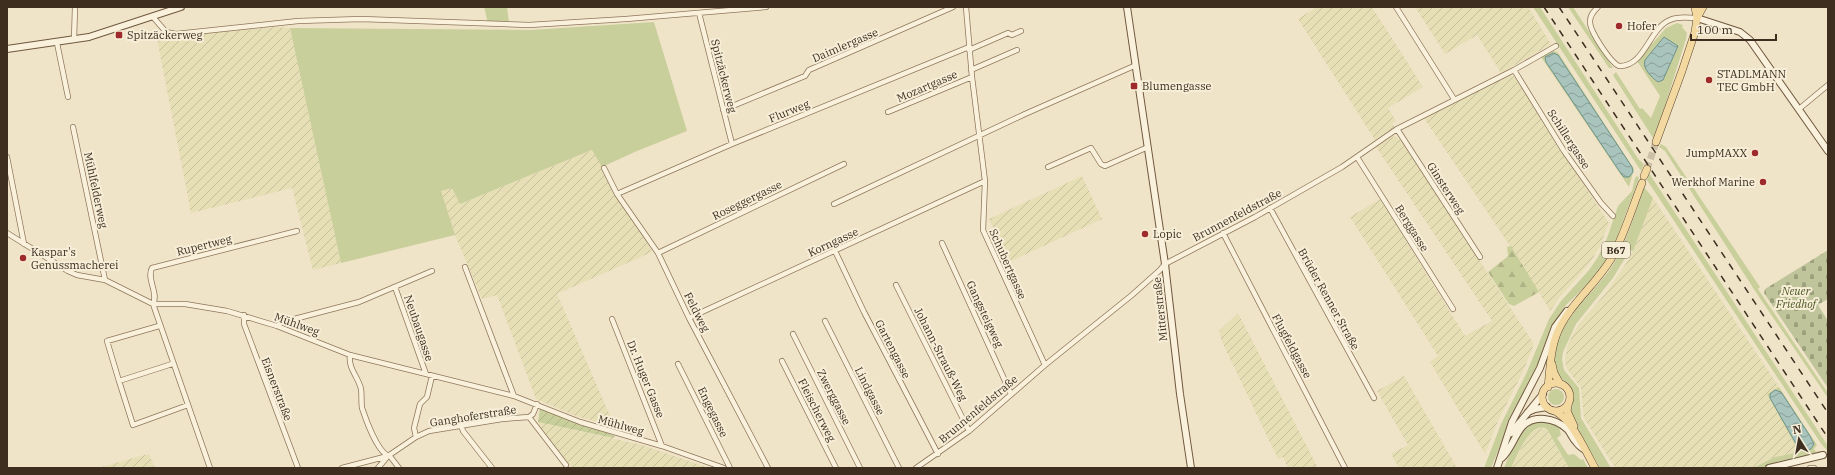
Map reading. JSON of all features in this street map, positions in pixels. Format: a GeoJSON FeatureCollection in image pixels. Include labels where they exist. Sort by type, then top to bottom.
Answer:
{"type":"FeatureCollection","features":[{"type":"Feature","properties":{"kind":"main road"},"geometry":{"type":"LineString","coordinates":[[7,49],[57,43],[108,32],[181,7]]}},
{"type":"Feature","properties":{"kind":"main road","name":"Mitterstraße"},"geometry":{"type":"LineString","coordinates":[[1127,7],[1134,66],[1148,147],[1165,264],[1182,414],[1191,468]]}},
{"type":"Feature","properties":{"kind":"main road"},"geometry":{"type":"LineString","coordinates":[[1656,142],[1695,32],[1697,18],[1695,7]]}},
{"type":"Feature","properties":{"kind":"main road"},"geometry":{"type":"LineString","coordinates":[[1697,18],[1703,7]]}},
{"type":"Feature","properties":{"kind":"main road"},"geometry":{"type":"LineString","coordinates":[[1697,18],[1729,27],[1746,36],[1828,151]]}},
{"type":"Feature","properties":{"kind":"main road","name":"B67"},"geometry":{"type":"LineString","coordinates":[[1543,394],[1548,386],[1551,358],[1557,332],[1568,315],[1605,268],[1616,250],[1642,183]]}},
{"type":"Feature","properties":{"kind":"main road"},"geometry":{"type":"LineString","coordinates":[[1497,468],[1512,422],[1540,368],[1559,321],[1570,307],[1587,292]]}},
{"type":"Feature","properties":{"kind":"main road","name":"B67"},"geometry":{"type":"LineString","coordinates":[[1551,358],[1554,373],[1560,384],[1568,389],[1570,393],[1567,411],[1579,439],[1595,468]]}},
{"type":"Feature","properties":{"kind":"main road"},"geometry":{"type":"LineString","coordinates":[[1548,386],[1552,384],[1560,384]]}},
{"type":"Feature","properties":{"kind":"main road"},"geometry":{"type":"LineString","coordinates":[[1508,438],[1543,394]]}},
{"type":"Feature","properties":{"kind":"main road"},"geometry":{"type":"LineString","coordinates":[[1527,413],[1535,409],[1547,407],[1543,401],[1543,394]]}},
{"type":"Feature","properties":{"kind":"main road"},"geometry":{"type":"LineString","coordinates":[[1555,411],[1564,409],[1568,406]]}},
{"type":"Feature","properties":{"kind":"main road","name":"B67"},"geometry":{"type":"LineString","coordinates":[[1547,407],[1561,415],[1579,439]]}},
{"type":"Feature","properties":{"kind":"main road"},"geometry":{"type":"LineString","coordinates":[[1500,461],[1510,449],[1524,426],[1533,421],[1542,419],[1553,420],[1562,426],[1571,433],[1576,442],[1585,450]]}},
{"type":"Feature","properties":{"kind":"main road"},"geometry":{"type":"LineString","coordinates":[[1769,468],[1823,455]]}},
{"type":"Feature","properties":{"kind":"street"},"geometry":{"type":"LineString","coordinates":[[74,40],[75,7]]}},
{"type":"Feature","properties":{"kind":"street"},"geometry":{"type":"LineString","coordinates":[[153,17],[166,32],[176,34],[298,21],[361,19],[527,25],[766,7]]}},
{"type":"Feature","properties":{"kind":"street","name":"Daimlergasse"},"geometry":{"type":"LineString","coordinates":[[723,110],[805,76],[809,70],[953,7]]}},
{"type":"Feature","properties":{"kind":"street","name":"Schubertgasse"},"geometry":{"type":"LineString","coordinates":[[966,7],[969,49],[985,194],[982,224],[983,230],[1044,365]]}},
{"type":"Feature","properties":{"kind":"street"},"geometry":{"type":"LineString","coordinates":[[1396,7],[1454,99]]}},
{"type":"Feature","properties":{"kind":"street"},"geometry":{"type":"LineString","coordinates":[[1598,7],[1591,17],[1591,27],[1611,59],[1619,66],[1627,65],[1636,59],[1658,30],[1668,20],[1697,18]]}},
{"type":"Feature","properties":{"kind":"street","name":"Spitzäckerweg"},"geometry":{"type":"LineString","coordinates":[[700,13],[732,144]]}},
{"type":"Feature","properties":{"kind":"street","name":"Flurweg"},"geometry":{"type":"LineString","coordinates":[[617,194],[732,144],[1008,33],[1012,35],[1021,31]]}},
{"type":"Feature","properties":{"kind":"street"},"geometry":{"type":"LineString","coordinates":[[57,43],[68,97]]}},
{"type":"Feature","properties":{"kind":"street","name":"Brunnenfeldstraße"},"geometry":{"type":"LineString","coordinates":[[916,468],[969,431],[1044,365],[1132,295],[1165,264],[1270,208],[1342,167],[1397,129],[1514,70],[1556,46]]}},
{"type":"Feature","properties":{"kind":"street"},"geometry":{"type":"LineString","coordinates":[[972,70],[1016,50]]}},
{"type":"Feature","properties":{"kind":"street"},"geometry":{"type":"LineString","coordinates":[[834,204],[979,135],[1134,66]]}},
{"type":"Feature","properties":{"kind":"street","name":"Schillergasse"},"geometry":{"type":"LineString","coordinates":[[1514,70],[1564,151],[1601,203],[1613,216]]}},
{"type":"Feature","properties":{"kind":"street","name":"Mozartgasse"},"geometry":{"type":"LineString","coordinates":[[888,112],[972,77]]}},
{"type":"Feature","properties":{"kind":"street"},"geometry":{"type":"LineString","coordinates":[[1799,109],[1828,85]]}},
{"type":"Feature","properties":{"kind":"street","name":"Mühlfelderweg"},"geometry":{"type":"LineString","coordinates":[[73,127],[105,280]]}},
{"type":"Feature","properties":{"kind":"street","name":"Ginsterweg"},"geometry":{"type":"LineString","coordinates":[[1397,129],[1480,257]]}},
{"type":"Feature","properties":{"kind":"street"},"geometry":{"type":"LineString","coordinates":[[1048,167],[1091,148],[1105,166],[1148,147]]}},
{"type":"Feature","properties":{"kind":"street"},"geometry":{"type":"LineString","coordinates":[[7,157],[24,244]]}},
{"type":"Feature","properties":{"kind":"street","name":"Berggasse"},"geometry":{"type":"LineString","coordinates":[[1357,157],[1453,309]]}},
{"type":"Feature","properties":{"kind":"street","name":"Roseggergasse"},"geometry":{"type":"LineString","coordinates":[[658,253],[844,164]]}},
{"type":"Feature","properties":{"kind":"street","name":"Feldweg"},"geometry":{"type":"LineString","coordinates":[[604,168],[617,194],[658,253],[689,318],[768,468]]}},
{"type":"Feature","properties":{"kind":"street","name":"Korngasse"},"geometry":{"type":"LineString","coordinates":[[689,318],[984,181]]}},
{"type":"Feature","properties":{"kind":"street","name":"Brüder Renner Straße"},"geometry":{"type":"LineString","coordinates":[[1270,208],[1374,398]]}},
{"type":"Feature","properties":{"kind":"street","name":"Rupertweg"},"geometry":{"type":"LineString","coordinates":[[153,304],[155,299],[150,272],[152,268],[297,231]]}},
{"type":"Feature","properties":{"kind":"street"},"geometry":{"type":"LineString","coordinates":[[7,233],[68,271],[77,275],[105,280],[153,304],[172,364],[210,468]]}},
{"type":"Feature","properties":{"kind":"street","name":"Flugfeldgasse"},"geometry":{"type":"LineString","coordinates":[[1223,233],[1345,468]]}},
{"type":"Feature","properties":{"kind":"street","name":"Gangsteigweg"},"geometry":{"type":"LineString","coordinates":[[942,243],[1011,394]]}},
{"type":"Feature","properties":{"kind":"street","name":"Gartengasse"},"geometry":{"type":"LineString","coordinates":[[835,251],[864,312],[938,454]]}},
{"type":"Feature","properties":{"kind":"street"},"geometry":{"type":"LineString","coordinates":[[465,267],[514,396]]}},
{"type":"Feature","properties":{"kind":"street"},"geometry":{"type":"LineString","coordinates":[[277,326],[283,322],[360,302],[432,271]]}},
{"type":"Feature","properties":{"kind":"street","name":"Johann-Strauß-Weg"},"geometry":{"type":"LineString","coordinates":[[896,285],[969,431]]}},
{"type":"Feature","properties":{"kind":"street","name":"Neubaugasse"},"geometry":{"type":"LineString","coordinates":[[395,287],[426,374]]}},
{"type":"Feature","properties":{"kind":"street","name":"Mühlweg"},"geometry":{"type":"LineString","coordinates":[[153,304],[194,304],[244,315],[277,326],[350,355],[514,396],[580,422],[662,446],[724,468]]}},
{"type":"Feature","properties":{"kind":"street","name":"Eisnerstraße"},"geometry":{"type":"LineString","coordinates":[[244,315],[244,324],[298,468]]}},
{"type":"Feature","properties":{"kind":"street","name":"Dr. Huger Gasse"},"geometry":{"type":"LineString","coordinates":[[612,319],[662,446]]}},
{"type":"Feature","properties":{"kind":"street","name":"Lindgasse"},"geometry":{"type":"LineString","coordinates":[[825,321],[899,468]]}},
{"type":"Feature","properties":{"kind":"street"},"geometry":{"type":"LineString","coordinates":[[159,326],[107,341],[133,425],[188,405]]}},
{"type":"Feature","properties":{"kind":"street","name":"Zwerggasse"},"geometry":{"type":"LineString","coordinates":[[793,334],[860,468]]}},
{"type":"Feature","properties":{"kind":"street"},"geometry":{"type":"LineString","coordinates":[[350,355],[350,366],[360,388],[362,408],[380,450],[399,468]]}},
{"type":"Feature","properties":{"kind":"street","name":"Fleischerweg"},"geometry":{"type":"LineString","coordinates":[[782,361],[836,468]]}},
{"type":"Feature","properties":{"kind":"street"},"geometry":{"type":"LineString","coordinates":[[119,381],[172,364]]}},
{"type":"Feature","properties":{"kind":"street","name":"Engegasse"},"geometry":{"type":"LineString","coordinates":[[678,364],[730,468]]}},
{"type":"Feature","properties":{"kind":"street"},"geometry":{"type":"LineString","coordinates":[[416,437],[414,428],[420,404],[427,397],[432,376]]}},
{"type":"Feature","properties":{"kind":"street","name":"Ganghoferstraße"},"geometry":{"type":"LineString","coordinates":[[342,468],[388,456],[416,437],[436,429],[528,416],[533,414],[537,404]]}},
{"type":"Feature","properties":{"kind":"street"},"geometry":{"type":"LineString","coordinates":[[528,416],[566,465]]}},
{"type":"Feature","properties":{"kind":"street"},"geometry":{"type":"LineString","coordinates":[[461,425],[463,431],[492,468]]}},
{"type":"Feature","properties":{"kind":"street"},"geometry":{"type":"LineString","coordinates":[[378,468],[388,456]]}},
{"type":"Feature","properties":{"kind":"shaded area"},"geometry":{"type":"Polygon","coordinates":[[[1317,7],[1372,7],[1423,87],[1388,108],[1396,121],[1392,123],[1395,127],[1375,140],[1298,19],[1317,7]]]}},
{"type":"Feature","properties":{"kind":"shaded area"},"geometry":{"type":"Polygon","coordinates":[[[1415,7],[1528,7],[1551,44],[1501,73],[1477,35],[1445,54],[1415,7]]]}},
{"type":"Feature","properties":{"kind":"shaded area"},"geometry":{"type":"Polygon","coordinates":[[[277,27],[290,28],[341,263],[313,270],[292,188],[191,213],[156,34],[165,36],[277,27]]]}},
{"type":"Feature","properties":{"kind":"shaded area"},"geometry":{"type":"Polygon","coordinates":[[[1508,75],[1513,76],[1516,79],[1609,223],[1600,246],[1590,263],[1560,297],[1550,311],[1514,250],[1424,118],[1508,75]]]}},
{"type":"Feature","properties":{"kind":"shaded area"},"geometry":{"type":"Polygon","coordinates":[[[1395,136],[1403,143],[1534,344],[1523,372],[1498,421],[1485,454],[1430,362],[1438,356],[1350,217],[1380,199],[1465,336],[1492,321],[1376,147],[1395,136]]]}},
{"type":"Feature","properties":{"kind":"shaded area"},"geometry":{"type":"Polygon","coordinates":[[[593,150],[652,252],[557,294],[615,427],[576,416],[536,399],[497,295],[482,299],[455,235],[440,191],[452,188],[460,204],[593,150]]]}},
{"type":"Feature","properties":{"kind":"shaded area"},"geometry":{"type":"Polygon","coordinates":[[[1082,176],[1102,219],[1009,262],[989,219],[1082,176]]]}},
{"type":"Feature","properties":{"kind":"shaded area"},"geometry":{"type":"Polygon","coordinates":[[[1653,198],[1779,387],[1767,394],[1799,452],[1775,457],[1753,468],[1615,468],[1584,418],[1581,388],[1566,367],[1565,359],[1568,344],[1578,325],[1605,294],[1625,265],[1633,251],[1653,198]]]}},
{"type":"Feature","properties":{"kind":"shaded area"},"geometry":{"type":"Polygon","coordinates":[[[1238,313],[1318,468],[1288,468],[1283,457],[1278,459],[1222,342],[1219,331],[1238,313]]]}},
{"type":"Feature","properties":{"kind":"shaded area"},"geometry":{"type":"Polygon","coordinates":[[[1404,376],[1457,468],[1399,468],[1391,454],[1408,445],[1377,391],[1404,376]]]}},
{"type":"Feature","properties":{"kind":"shaded area"},"geometry":{"type":"Polygon","coordinates":[[[538,422],[642,445],[709,468],[572,468],[542,430],[538,422]]]}},
{"type":"Feature","properties":{"kind":"shaded area"},"geometry":{"type":"Polygon","coordinates":[[[1537,429],[1547,429],[1569,468],[1511,468],[1528,435],[1537,429]]]}},
{"type":"Feature","properties":{"kind":"shaded area"},"geometry":{"type":"Polygon","coordinates":[[[149,454],[155,468],[98,468],[140,456],[149,454]]]}},
{"type":"Feature","properties":{"kind":"green space"},"geometry":{"type":"Polygon","coordinates":[[[484,7],[507,7],[509,23],[488,23],[484,7]]]}},
{"type":"Feature","properties":{"kind":"green space"},"geometry":{"type":"Polygon","coordinates":[[[1533,7],[1540,7],[1639,160],[1644,164],[1641,171],[1533,7]]]}},
{"type":"Feature","properties":{"kind":"green space"},"geometry":{"type":"Polygon","coordinates":[[[1568,7],[1573,7],[1613,68],[1609,68],[1568,7]]]}},
{"type":"Feature","properties":{"kind":"green space"},"geometry":{"type":"Polygon","coordinates":[[[654,22],[687,131],[602,167],[592,150],[460,204],[452,188],[441,191],[455,235],[341,263],[290,28],[530,30],[654,22]]]}},
{"type":"Feature","properties":{"kind":"green space"},"geometry":{"type":"Polygon","coordinates":[[[1677,23],[1683,25],[1682,27],[1687,33],[1686,39],[1664,109],[1653,138],[1613,75],[1616,72],[1640,109],[1642,108],[1651,118],[1660,96],[1637,61],[1666,28],[1677,23]]]}},
{"type":"Feature","properties":{"kind":"green space"},"geometry":{"type":"Polygon","coordinates":[[[1553,51],[1559,54],[1634,169],[1629,187],[1541,57],[1553,51]]]}},
{"type":"Feature","properties":{"kind":"green space"},"geometry":{"type":"Polygon","coordinates":[[[1661,144],[1666,147],[1760,287],[1758,289],[1828,393],[1828,398],[1759,297],[1665,151],[1659,147],[1661,144]]]}},
{"type":"Feature","properties":{"kind":"green space"},"geometry":{"type":"Polygon","coordinates":[[[1649,173],[1828,446],[1828,450],[1822,445],[1647,180],[1649,173]]]}},
{"type":"Feature","properties":{"kind":"green space"},"geometry":{"type":"Polygon","coordinates":[[[1637,176],[1639,178],[1608,258],[1588,284],[1566,305],[1552,326],[1533,378],[1507,429],[1491,468],[1484,468],[1501,424],[1526,374],[1549,319],[1561,301],[1589,270],[1598,257],[1607,238],[1618,206],[1632,191],[1635,178],[1637,176]]]}},
{"type":"Feature","properties":{"kind":"green space"},"geometry":{"type":"Polygon","coordinates":[[[1644,187],[1653,198],[1633,251],[1630,250],[1613,278],[1576,324],[1563,352],[1562,359],[1564,370],[1579,388],[1581,418],[1611,468],[1600,468],[1580,435],[1571,414],[1573,394],[1568,384],[1560,377],[1556,369],[1556,348],[1560,335],[1567,322],[1606,275],[1619,254],[1644,187]]]}},
{"type":"Feature","properties":{"kind":"green space"},"geometry":{"type":"Polygon","coordinates":[[[1511,246],[1539,292],[1514,306],[1509,304],[1488,272],[1507,257],[1507,247],[1511,246]]]}},
{"type":"Feature","properties":{"kind":"green space","name":"Neuer Friedhof"},"geometry":{"type":"Polygon","coordinates":[[[1828,250],[1828,299],[1818,305],[1828,321],[1828,388],[1764,293],[1765,289],[1828,250]]]}},
{"type":"Feature","properties":{"kind":"green space"},"geometry":{"type":"Polygon","coordinates":[[[1779,387],[1817,445],[1814,449],[1816,452],[1821,452],[1778,462],[1761,468],[1753,468],[1775,457],[1799,452],[1767,394],[1779,387]]]}},
{"type":"Feature","properties":{"kind":"green space"},"geometry":{"type":"Polygon","coordinates":[[[1556,389],[1562,391],[1564,397],[1562,403],[1556,405],[1550,403],[1548,397],[1550,391],[1556,389]]]}},
{"type":"Feature","properties":{"kind":"green space"},"geometry":{"type":"Polygon","coordinates":[[[540,408],[615,436],[613,438],[538,422],[540,408]]]}},
{"type":"Feature","properties":{"kind":"green space"},"geometry":{"type":"Polygon","coordinates":[[[1540,421],[1551,423],[1559,427],[1561,435],[1557,438],[1568,455],[1574,454],[1581,460],[1583,459],[1588,468],[1569,468],[1547,429],[1541,428],[1530,434],[1511,468],[1504,468],[1521,433],[1532,424],[1540,421]]]}},
{"type":"Feature","properties":{"kind":"water"},"geometry":{"type":"Polygon","coordinates":[[[1664,37],[1678,46],[1663,80],[1658,82],[1648,72],[1644,63],[1664,37]]]}},
{"type":"Feature","properties":{"kind":"water"},"geometry":{"type":"Polygon","coordinates":[[[1553,53],[1558,55],[1632,167],[1633,172],[1629,177],[1624,177],[1622,175],[1546,62],[1545,57],[1553,53]]]}},
{"type":"Feature","properties":{"kind":"water"},"geometry":{"type":"Polygon","coordinates":[[[1775,390],[1781,392],[1810,436],[1814,444],[1811,449],[1803,451],[1799,449],[1770,398],[1770,394],[1775,390]]]}},
{"type":"Feature","properties":{"kind":"tunnel"},"geometry":{"type":"LineString","coordinates":[[1647,169],[1656,142]]}},
{"type":"Feature","properties":{"kind":"railway"},"geometry":{"type":"LineString","coordinates":[[1544,7],[1828,438]]}},
{"type":"Feature","properties":{"kind":"railway"},"geometry":{"type":"LineString","coordinates":[[1559,7],[1828,413]]}},
{"type":"Feature","properties":{"kind":"place","name":"Hofer"},"geometry":{"type":"Point","coordinates":[1619,26]}},
{"type":"Feature","properties":{"kind":"place","name":"Spitzäckerweg"},"geometry":{"type":"Point","coordinates":[119,35]}},
{"type":"Feature","properties":{"kind":"place","name":"STADLMANN TEC GmbH"},"geometry":{"type":"Point","coordinates":[1709,80]}},
{"type":"Feature","properties":{"kind":"place","name":"Blumengasse"},"geometry":{"type":"Point","coordinates":[1134,86]}},
{"type":"Feature","properties":{"kind":"place","name":"JumpMAXX"},"geometry":{"type":"Point","coordinates":[1755,153]}},
{"type":"Feature","properties":{"kind":"place","name":"Werkhof Marine"},"geometry":{"type":"Point","coordinates":[1763,182]}},
{"type":"Feature","properties":{"kind":"place","name":"Lopic"},"geometry":{"type":"Point","coordinates":[1145,234]}},
{"type":"Feature","properties":{"kind":"place","name":"Kaspar's Genussmacherei"},"geometry":{"type":"Point","coordinates":[23,258]}}]}
